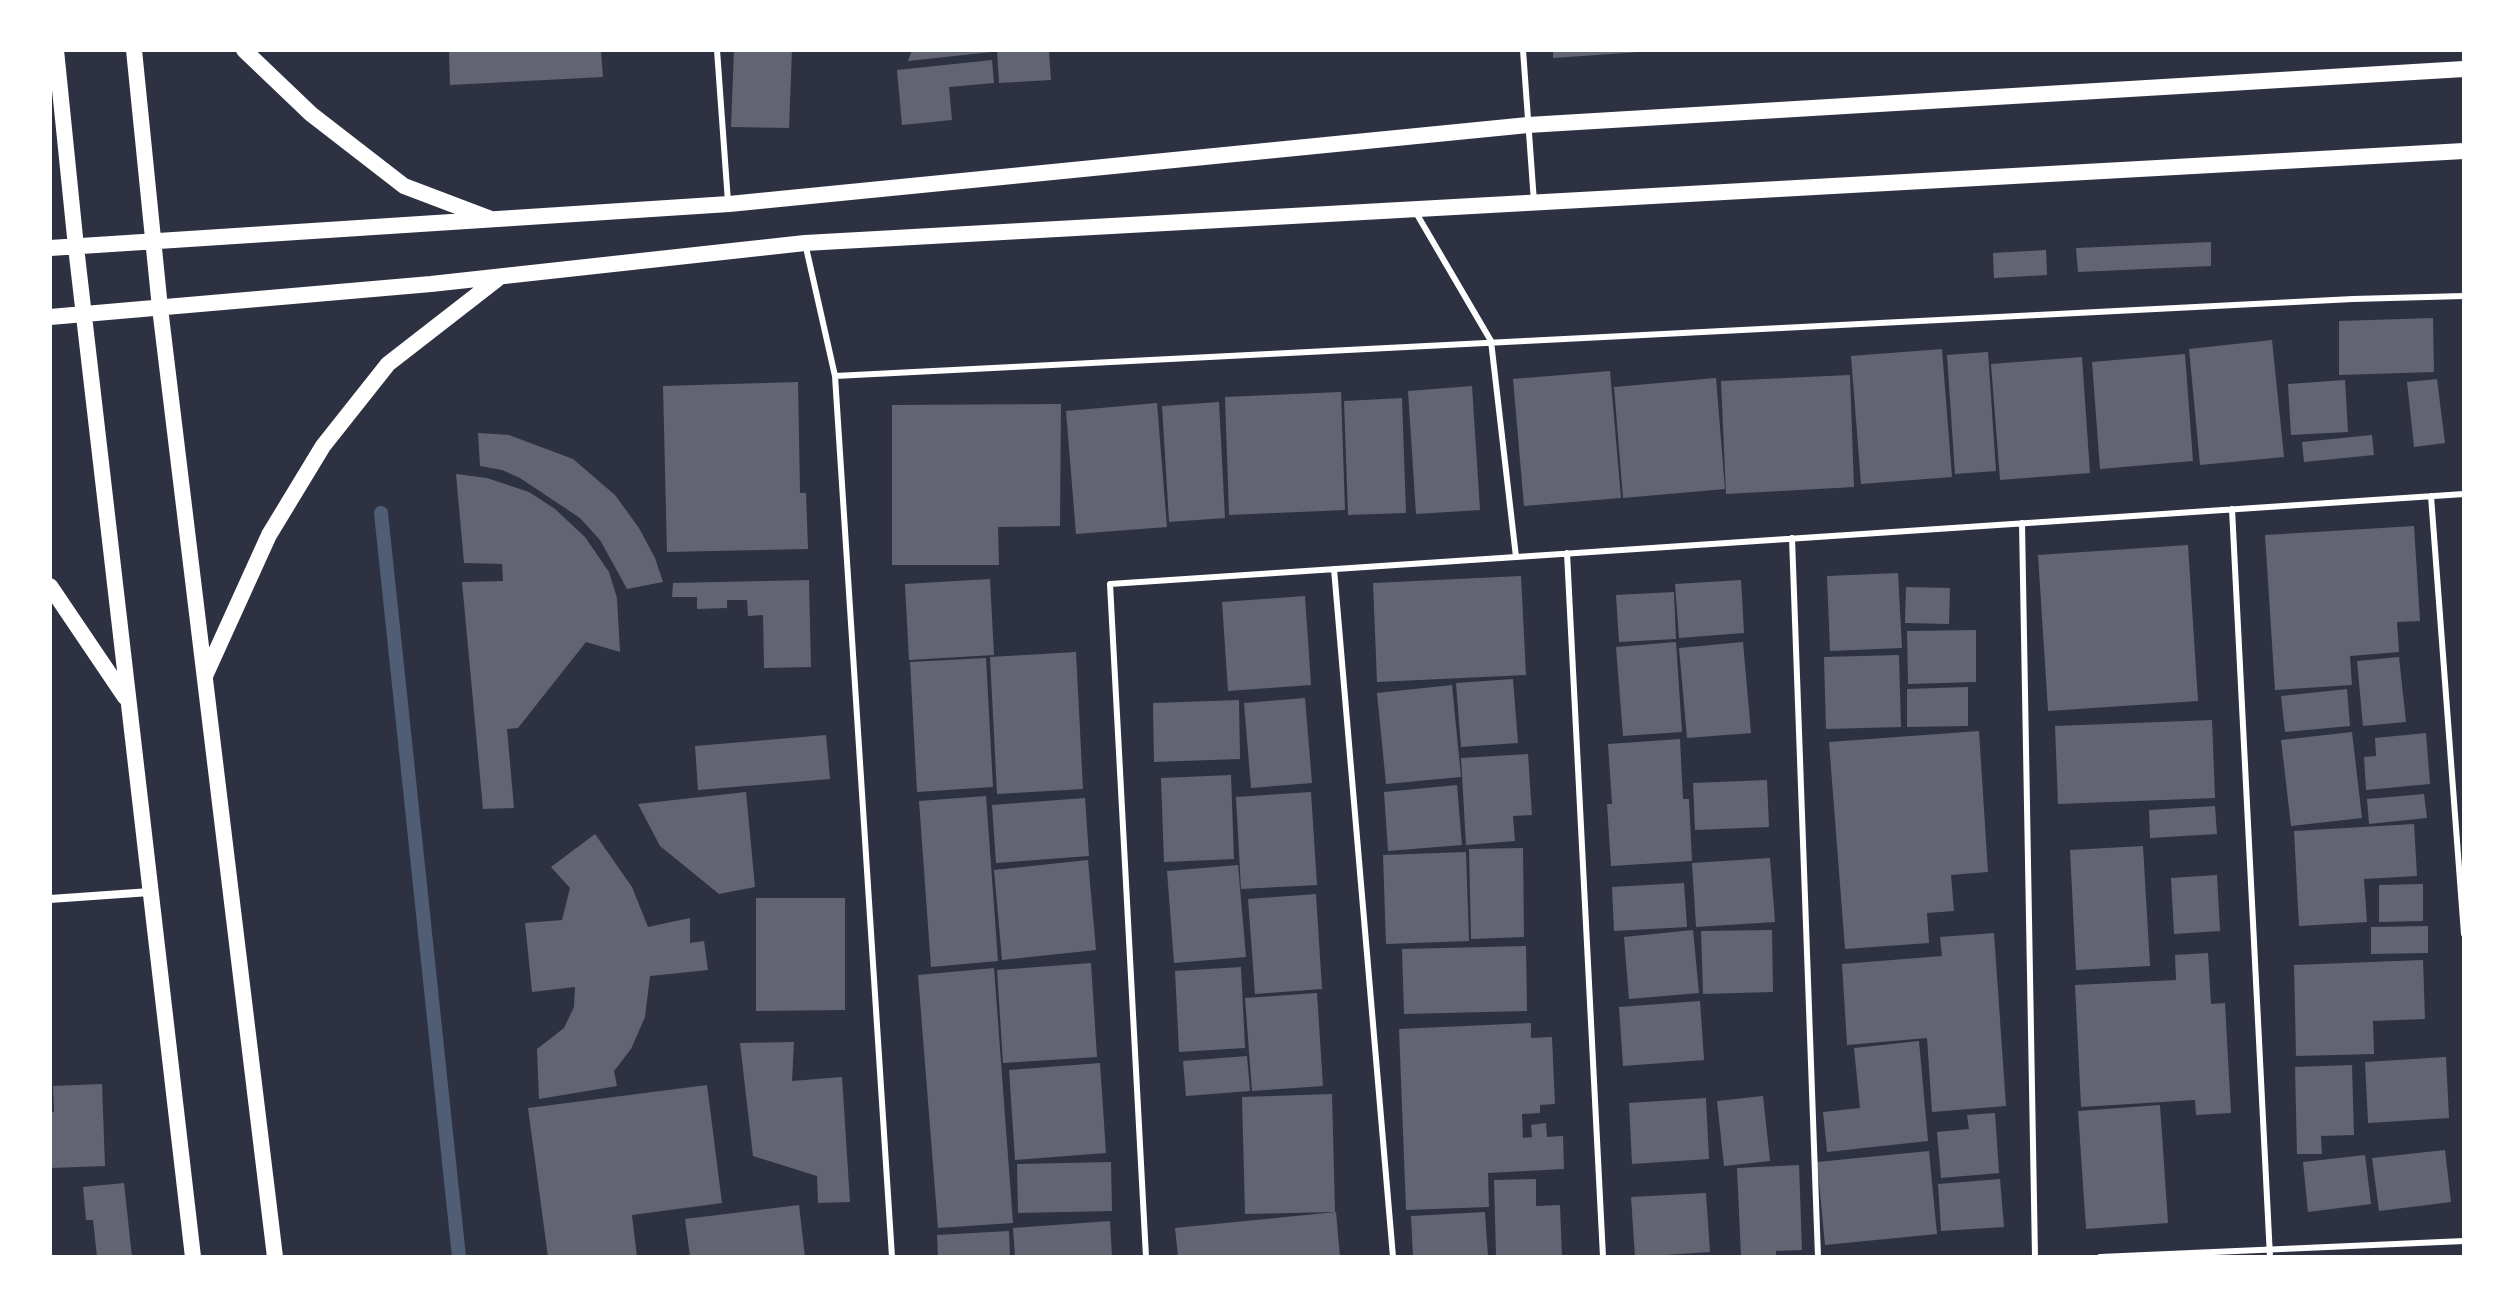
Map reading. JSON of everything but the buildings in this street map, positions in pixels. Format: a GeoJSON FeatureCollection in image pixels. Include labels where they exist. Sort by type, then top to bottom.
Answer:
{"type":"FeatureCollection","features":[{"type":"Feature","properties":{"kind":"main road"},"geometry":{"type":"LineString","coordinates":[[56,50],[193,1257]]}},
{"type":"Feature","properties":{"kind":"main road"},"geometry":{"type":"LineString","coordinates":[[134,50],[160,308],[275,1257]]}},
{"type":"Feature","properties":{"kind":"main road"},"geometry":{"type":"LineString","coordinates":[[244,50],[311,114],[404,186],[496,221]]}},
{"type":"Feature","properties":{"kind":"main road"},"geometry":{"type":"LineString","coordinates":[[50,248],[729,204],[1528,125],[2464,69]]}},
{"type":"Feature","properties":{"kind":"main road"},"geometry":{"type":"LineString","coordinates":[[50,317],[500,276],[805,243],[2464,151]]}},
{"type":"Feature","properties":{"kind":"main road"},"geometry":{"type":"LineString","coordinates":[[205,677],[269,535],[323,446],[388,364],[500,276]]}},
{"type":"Feature","properties":{"kind":"main road"},"geometry":{"type":"LineString","coordinates":[[50,586],[128,701]]}},
{"type":"Feature","properties":{"kind":"street"},"geometry":{"type":"LineString","coordinates":[[50,899],[150,892]]}},
{"type":"Feature","properties":{"kind":"lane"},"geometry":{"type":"LineString","coordinates":[[717,50],[729,204]]}},
{"type":"Feature","properties":{"kind":"lane"},"geometry":{"type":"LineString","coordinates":[[1523,50],[1534,203]]}},
{"type":"Feature","properties":{"kind":"lane"},"geometry":{"type":"LineString","coordinates":[[1414,209],[1491,341],[1516,557]]}},
{"type":"Feature","properties":{"kind":"lane"},"geometry":{"type":"LineString","coordinates":[[805,243],[835,376],[892,1257]]}},
{"type":"Feature","properties":{"kind":"lane"},"geometry":{"type":"LineString","coordinates":[[835,376],[2321,300],[2464,296]]}},
{"type":"Feature","properties":{"kind":"lane"},"geometry":{"type":"LineString","coordinates":[[1146,1257],[1110,584],[2464,494]]}},
{"type":"Feature","properties":{"kind":"lane"},"geometry":{"type":"LineString","coordinates":[[2431,496],[2464,934]]}},
{"type":"Feature","properties":{"kind":"lane"},"geometry":{"type":"LineString","coordinates":[[2232,509],[2270,1254]]}},
{"type":"Feature","properties":{"kind":"lane"},"geometry":{"type":"LineString","coordinates":[[2022,523],[2035,1257]]}},
{"type":"Feature","properties":{"kind":"lane"},"geometry":{"type":"LineString","coordinates":[[1792,538],[1818,1257]]}},
{"type":"Feature","properties":{"kind":"lane"},"geometry":{"type":"LineString","coordinates":[[1567,553],[1603,1257]]}},
{"type":"Feature","properties":{"kind":"lane"},"geometry":{"type":"LineString","coordinates":[[1334,569],[1393,1257]]}},
{"type":"Feature","properties":{"kind":"lane"},"geometry":{"type":"LineString","coordinates":[[2100,1257],[2270,1254],[2464,1241]]}},
{"type":"Feature","properties":{"kind":"waterway"},"geometry":{"type":"LineString","coordinates":[[381,513],[459,1257]]}}]}
